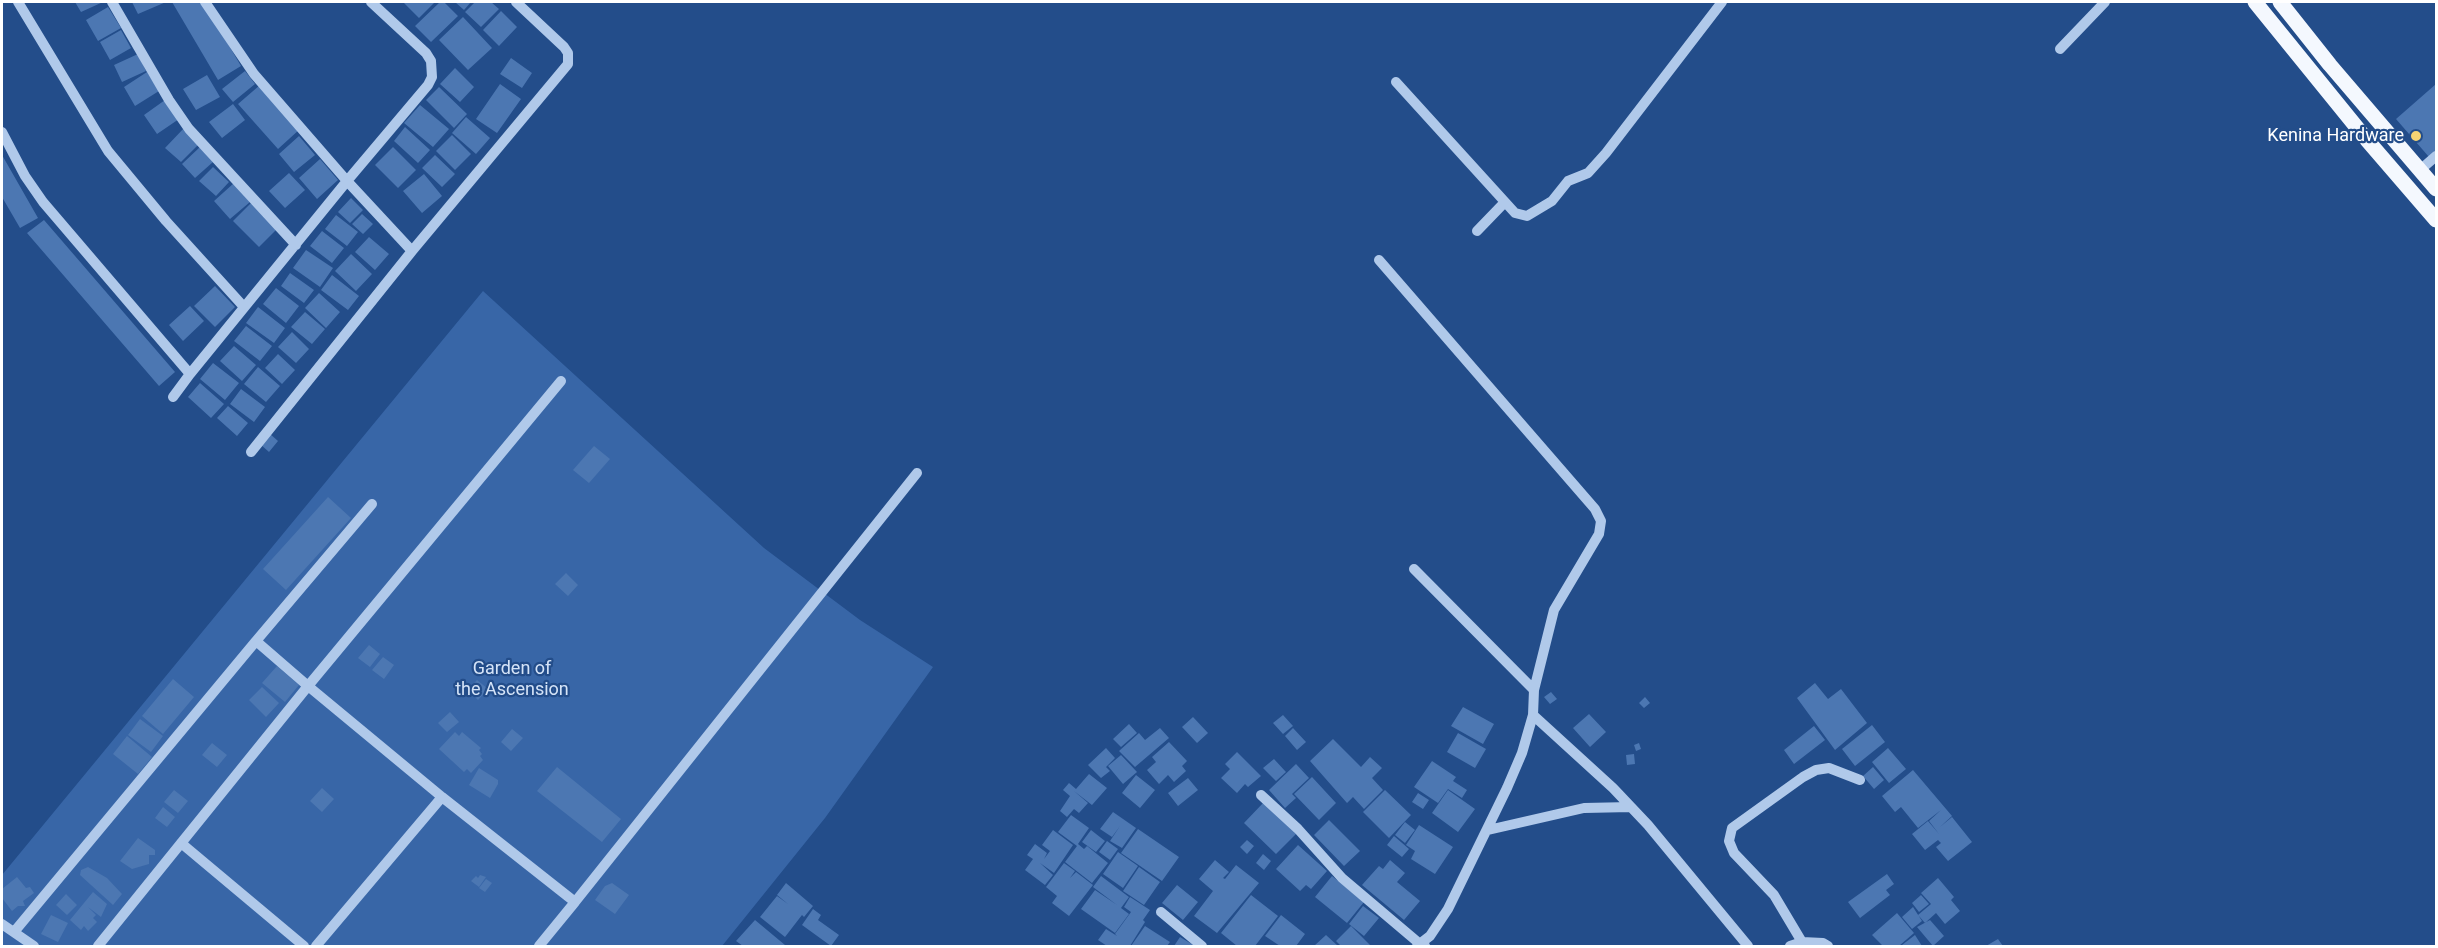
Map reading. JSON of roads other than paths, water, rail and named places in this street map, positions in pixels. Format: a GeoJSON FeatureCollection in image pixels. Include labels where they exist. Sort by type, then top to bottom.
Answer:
{"type":"FeatureCollection","features":[{"type":"Feature","properties":{"kind":"main road"},"geometry":{"type":"LineString","coordinates":[[2255,2],[2367,141],[2434,213]]}},
{"type":"Feature","properties":{"kind":"main road"},"geometry":{"type":"LineString","coordinates":[[2280,2],[2330,65],[2436,189]]}},
{"type":"Feature","properties":{"kind":"street"},"geometry":{"type":"LineString","coordinates":[[18,2],[108,151],[165,221],[244,307]]}},
{"type":"Feature","properties":{"kind":"street"},"geometry":{"type":"LineString","coordinates":[[112,2],[169,100],[189,129],[296,245]]}},
{"type":"Feature","properties":{"kind":"street"},"geometry":{"type":"LineString","coordinates":[[205,2],[254,74],[347,181],[412,251]]}},
{"type":"Feature","properties":{"kind":"street"},"geometry":{"type":"LineString","coordinates":[[173,397],[244,307],[428,85],[432,77],[431,61],[426,53],[371,2]]}},
{"type":"Feature","properties":{"kind":"street"},"geometry":{"type":"LineString","coordinates":[[251,452],[412,251],[568,64],[568,53],[564,46],[516,2]]}},
{"type":"Feature","properties":{"kind":"street"},"geometry":{"type":"LineString","coordinates":[[1396,82],[1515,213],[1527,216],[1552,201],[1568,181],[1588,173],[1606,153],[1722,2]]}},
{"type":"Feature","properties":{"kind":"street"},"geometry":{"type":"LineString","coordinates":[[2061,49],[2105,2]]}},
{"type":"Feature","properties":{"kind":"street"},"geometry":{"type":"LineString","coordinates":[[2,132],[25,176],[43,202],[190,374]]}},
{"type":"Feature","properties":{"kind":"street"},"geometry":{"type":"LineString","coordinates":[[2420,170],[2436,156]]}},
{"type":"Feature","properties":{"kind":"street"},"geometry":{"type":"LineString","coordinates":[[1477,231],[1505,202]]}},
{"type":"Feature","properties":{"kind":"street"},"geometry":{"type":"LineString","coordinates":[[1261,795],[1298,829],[1342,878],[1422,946],[1448,909],[1488,830],[1522,753],[1533,715],[1533,690],[1554,610],[1599,534],[1601,521],[1595,509],[1379,260]]}},
{"type":"Feature","properties":{"kind":"street"},"geometry":{"type":"LineString","coordinates":[[98,946],[561,381]]}},
{"type":"Feature","properties":{"kind":"street"},"geometry":{"type":"LineString","coordinates":[[539,946],[917,473]]}},
{"type":"Feature","properties":{"kind":"street"},"geometry":{"type":"LineString","coordinates":[[14,932],[372,504]]}},
{"type":"Feature","properties":{"kind":"street"},"geometry":{"type":"LineString","coordinates":[[1414,568],[1533,690]]}},
{"type":"Feature","properties":{"kind":"street"},"geometry":{"type":"LineString","coordinates":[[256,642],[442,797],[575,902]]}},
{"type":"Feature","properties":{"kind":"street"},"geometry":{"type":"LineString","coordinates":[[1533,715],[1631,807],[1748,946]]}},
{"type":"Feature","properties":{"kind":"street"},"geometry":{"type":"LineString","coordinates":[[1802,942],[1774,896],[1734,853],[1729,841],[1732,828],[1816,770],[1829,768],[1860,780]]}},
{"type":"Feature","properties":{"kind":"street"},"geometry":{"type":"LineString","coordinates":[[315,946],[442,797]]}},
{"type":"Feature","properties":{"kind":"street"},"geometry":{"type":"LineString","coordinates":[[1488,830],[1584,808],[1631,807]]}},
{"type":"Feature","properties":{"kind":"street"},"geometry":{"type":"LineString","coordinates":[[181,843],[304,946]]}},
{"type":"Feature","properties":{"kind":"street"},"geometry":{"type":"LineString","coordinates":[[1161,912],[1202,946]]}},
{"type":"Feature","properties":{"kind":"street"},"geometry":{"type":"LineString","coordinates":[[2,924],[34,946]]}},
{"type":"Feature","properties":{"kind":"street"},"geometry":{"type":"LineString","coordinates":[[1790,946],[1802,942],[1823,943],[1828,946]]}},
{"type":"Feature","properties":{"kind":"place","name":"Kenina Hardware"},"geometry":{"type":"Point","coordinates":[2416,136]}},
{"type":"Feature","properties":{"kind":"park label","name":"Garden of the Ascension"},"geometry":{"type":"Point","coordinates":[512,679]}}]}
